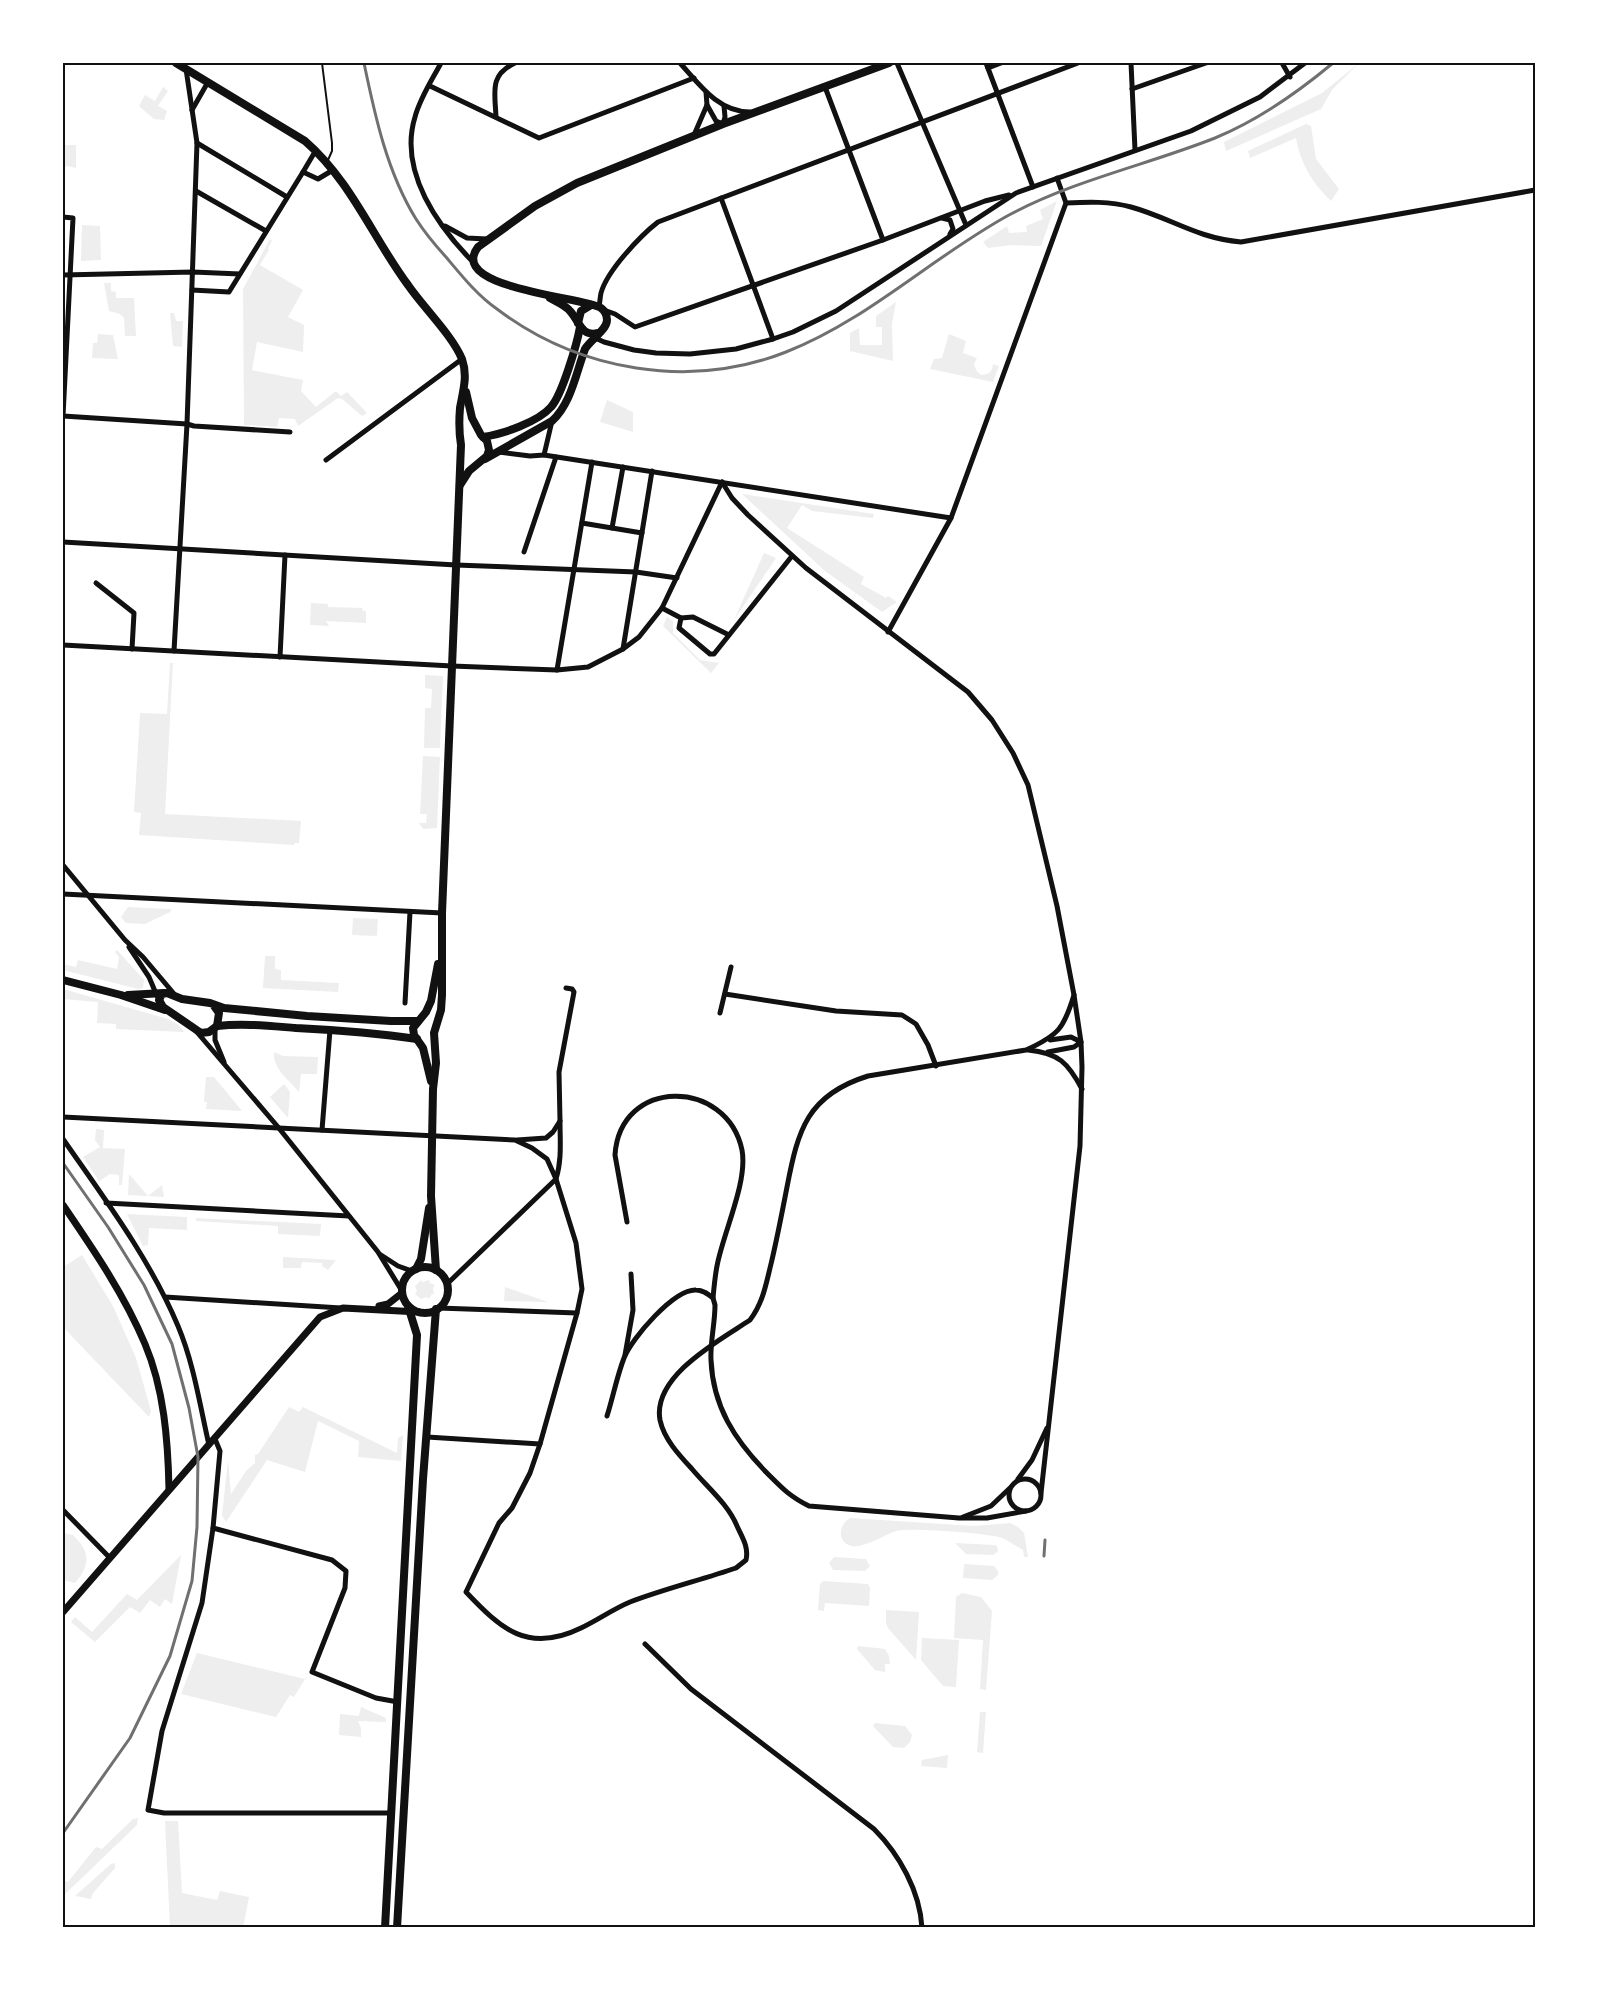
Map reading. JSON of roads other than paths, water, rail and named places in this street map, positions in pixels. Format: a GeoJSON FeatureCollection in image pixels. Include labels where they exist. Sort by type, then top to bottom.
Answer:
{"type":"FeatureCollection","features":[{"type":"Feature","properties":{"kind":"main road"},"geometry":{"type":"LineString","coordinates":[[176,63],[305,141],[327,162],[351,195],[407,284],[453,343],[462,359],[465,388],[476,436],[489,447],[482,460]]}},
{"type":"Feature","properties":{"kind":"main road"},"geometry":{"type":"LineString","coordinates":[[459,488],[469,471],[482,460],[559,415],[565,405],[585,349],[594,335],[606,324],[607,316],[598,307],[497,282],[477,267],[474,253],[478,247],[535,206],[577,183],[694,135],[889,63]]}},
{"type":"Feature","properties":{"kind":"main road"},"geometry":{"type":"LineString","coordinates":[[542,294],[568,309],[579,325],[594,335]]}},
{"type":"Feature","properties":{"kind":"main road"},"geometry":{"type":"LineString","coordinates":[[461,446],[476,436],[508,432],[545,412],[556,400],[566,374],[575,346],[581,311],[598,307]]}},
{"type":"Feature","properties":{"kind":"main road"},"geometry":{"type":"LineString","coordinates":[[465,388],[460,409],[462,456],[468,461],[482,460]]}},
{"type":"Feature","properties":{"kind":"main road"},"geometry":{"type":"LineString","coordinates":[[436,1270],[431,1196],[433,1089],[436,1063],[435,1032],[441,1010],[442,913],[461,446]]}},
{"type":"Feature","properties":{"kind":"main road"},"geometry":{"type":"LineString","coordinates":[[433,1089],[426,1057],[414,1035],[413,1028],[431,1001],[441,943]]}},
{"type":"Feature","properties":{"kind":"main road"},"geometry":{"type":"LineString","coordinates":[[63,980],[121,994],[171,1012]]}},
{"type":"Feature","properties":{"kind":"main road"},"geometry":{"type":"LineString","coordinates":[[121,994],[176,997],[210,1003],[219,1013],[216,1027]]}},
{"type":"Feature","properties":{"kind":"main road"},"geometry":{"type":"LineString","coordinates":[[160,996],[161,1005],[182,1018],[196,1031],[205,1033],[216,1027],[241,1024],[390,1035],[426,1041],[435,1032]]}},
{"type":"Feature","properties":{"kind":"main road"},"geometry":{"type":"LineString","coordinates":[[214,1006],[307,1016],[430,1021],[435,1032]]}},
{"type":"Feature","properties":{"kind":"main road"},"geometry":{"type":"LineString","coordinates":[[385,1928],[417,1335],[412,1309],[402,1292],[404,1279],[421,1259],[431,1196]]}},
{"type":"Feature","properties":{"kind":"main road"},"geometry":{"type":"LineString","coordinates":[[412,1309],[430,1312],[437,1308],[446,1297],[447,1284],[436,1270],[424,1267],[414,1270]]}},
{"type":"Feature","properties":{"kind":"main road"},"geometry":{"type":"LineString","coordinates":[[397,1928],[423,1479],[437,1308]]}},
{"type":"Feature","properties":{"kind":"street"},"geometry":{"type":"LineString","coordinates":[[441,63],[415,116],[413,158],[420,186],[437,219],[462,252],[477,267]]}},
{"type":"Feature","properties":{"kind":"street"},"geometry":{"type":"LineString","coordinates":[[496,117],[495,81],[504,68],[515,63]]}},
{"type":"Feature","properties":{"kind":"street"},"geometry":{"type":"LineString","coordinates":[[680,63],[706,92],[724,106],[741,112],[759,111]]}},
{"type":"Feature","properties":{"kind":"street"},"geometry":{"type":"LineString","coordinates":[[897,63],[966,225]]}},
{"type":"Feature","properties":{"kind":"street"},"geometry":{"type":"LineString","coordinates":[[1001,63],[987,65],[1032,187]]}},
{"type":"Feature","properties":{"kind":"street"},"geometry":{"type":"LineString","coordinates":[[1078,63],[658,222],[615,267],[601,292],[598,307],[615,314],[635,327],[1191,131],[1260,97],[1290,77],[1305,63]]}},
{"type":"Feature","properties":{"kind":"street"},"geometry":{"type":"LineString","coordinates":[[1131,63],[1135,150]]}},
{"type":"Feature","properties":{"kind":"street"},"geometry":{"type":"LineString","coordinates":[[1132,89],[1206,63]]}},
{"type":"Feature","properties":{"kind":"street"},"geometry":{"type":"LineString","coordinates":[[1282,63],[1290,77]]}},
{"type":"Feature","properties":{"kind":"street"},"geometry":{"type":"LineString","coordinates":[[174,651],[187,424],[197,143],[186,69]]}},
{"type":"Feature","properties":{"kind":"street"},"geometry":{"type":"LineString","coordinates":[[430,86],[539,138],[694,78]]}},
{"type":"Feature","properties":{"kind":"street"},"geometry":{"type":"LineString","coordinates":[[192,110],[208,82]]}},
{"type":"Feature","properties":{"kind":"street"},"geometry":{"type":"LineString","coordinates":[[825,87],[883,240]]}},
{"type":"Feature","properties":{"kind":"street"},"geometry":{"type":"LineString","coordinates":[[706,92],[707,105],[716,121],[723,124],[724,106]]}},
{"type":"Feature","properties":{"kind":"street"},"geometry":{"type":"LineString","coordinates":[[694,135],[707,105]]}},
{"type":"Feature","properties":{"kind":"street"},"geometry":{"type":"LineString","coordinates":[[197,143],[287,196]]}},
{"type":"Feature","properties":{"kind":"street"},"geometry":{"type":"LineString","coordinates":[[192,290],[229,292],[316,150]]}},
{"type":"Feature","properties":{"kind":"street"},"geometry":{"type":"LineString","coordinates":[[303,172],[318,180],[333,170]]}},
{"type":"Feature","properties":{"kind":"street"},"geometry":{"type":"LineString","coordinates":[[888,632],[951,519],[1066,203],[1057,178]]}},
{"type":"Feature","properties":{"kind":"street"},"geometry":{"type":"LineString","coordinates":[[1066,203],[1111,203],[1131,207],[1202,236],[1241,242],[1535,190]]}},
{"type":"Feature","properties":{"kind":"street"},"geometry":{"type":"LineString","coordinates":[[195,191],[266,231]]}},
{"type":"Feature","properties":{"kind":"street"},"geometry":{"type":"LineString","coordinates":[[594,335],[604,342],[634,350],[690,354],[736,348],[773,339],[836,311],[1016,193]]}},
{"type":"Feature","properties":{"kind":"street"},"geometry":{"type":"LineString","coordinates":[[721,198],[773,339]]}},
{"type":"Feature","properties":{"kind":"street"},"geometry":{"type":"LineString","coordinates":[[65,217],[73,218],[72,275],[63,416],[290,432]]}},
{"type":"Feature","properties":{"kind":"street"},"geometry":{"type":"LineString","coordinates":[[940,218],[950,220],[953,229],[949,235]]}},
{"type":"Feature","properties":{"kind":"street"},"geometry":{"type":"LineString","coordinates":[[437,219],[452,231],[467,238],[490,238]]}},
{"type":"Feature","properties":{"kind":"street"},"geometry":{"type":"LineString","coordinates":[[63,275],[193,272],[240,274]]}},
{"type":"Feature","properties":{"kind":"street"},"geometry":{"type":"LineString","coordinates":[[326,460],[462,359]]}},
{"type":"Feature","properties":{"kind":"street"},"geometry":{"type":"LineString","coordinates":[[544,455],[552,421]]}},
{"type":"Feature","properties":{"kind":"street"},"geometry":{"type":"LineString","coordinates":[[497,452],[530,456],[544,455],[592,462],[951,519]]}},
{"type":"Feature","properties":{"kind":"street"},"geometry":{"type":"LineString","coordinates":[[524,552],[555,457]]}},
{"type":"Feature","properties":{"kind":"street"},"geometry":{"type":"LineString","coordinates":[[557,670],[592,462]]}},
{"type":"Feature","properties":{"kind":"street"},"geometry":{"type":"LineString","coordinates":[[612,528],[623,467]]}},
{"type":"Feature","properties":{"kind":"street"},"geometry":{"type":"LineString","coordinates":[[622,650],[652,471]]}},
{"type":"Feature","properties":{"kind":"street"},"geometry":{"type":"LineString","coordinates":[[627,1222],[615,1155],[615,1144],[626,1122],[640,1107],[667,1096],[688,1096],[717,1110],[734,1129],[743,1160],[717,1266],[713,1298],[715,1313],[711,1359],[714,1387],[736,1439],[790,1497],[809,1506],[959,1518],[987,1518],[1031,1509],[1039,1503],[1080,1146],[1083,1091],[1081,1042],[1074,995],[1057,906],[1028,785],[1013,753],[992,720],[968,692],[792,556],[748,515],[732,498],[722,482]]}},
{"type":"Feature","properties":{"kind":"street"},"geometry":{"type":"LineString","coordinates":[[63,645],[452,666],[557,670],[588,667],[622,650],[639,637],[662,608],[722,482]]}},
{"type":"Feature","properties":{"kind":"street"},"geometry":{"type":"LineString","coordinates":[[582,523],[642,534]]}},
{"type":"Feature","properties":{"kind":"street"},"geometry":{"type":"LineString","coordinates":[[63,542],[456,565],[574,569],[677,578]]}},
{"type":"Feature","properties":{"kind":"street"},"geometry":{"type":"LineString","coordinates":[[280,657],[285,555]]}},
{"type":"Feature","properties":{"kind":"street"},"geometry":{"type":"LineString","coordinates":[[681,618],[678,628],[714,654],[792,556]]}},
{"type":"Feature","properties":{"kind":"street"},"geometry":{"type":"LineString","coordinates":[[96,583],[134,613],[132,649]]}},
{"type":"Feature","properties":{"kind":"street"},"geometry":{"type":"LineString","coordinates":[[662,608],[681,618],[693,617],[729,634]]}},
{"type":"Feature","properties":{"kind":"street"},"geometry":{"type":"LineString","coordinates":[[63,865],[176,997]]}},
{"type":"Feature","properties":{"kind":"street"},"geometry":{"type":"LineString","coordinates":[[63,894],[442,913]]}},
{"type":"Feature","properties":{"kind":"street"},"geometry":{"type":"LineString","coordinates":[[405,1003],[410,912]]}},
{"type":"Feature","properties":{"kind":"street"},"geometry":{"type":"LineString","coordinates":[[125,940],[160,996]]}},
{"type":"Feature","properties":{"kind":"street"},"geometry":{"type":"LineString","coordinates":[[720,1013],[731,967]]}},
{"type":"Feature","properties":{"kind":"street"},"geometry":{"type":"LineString","coordinates":[[141,996],[151,989],[153,984]]}},
{"type":"Feature","properties":{"kind":"street"},"geometry":{"type":"LineString","coordinates":[[447,1284],[556,1179],[561,1154],[559,1072],[574,992],[566,988]]}},
{"type":"Feature","properties":{"kind":"street"},"geometry":{"type":"LineString","coordinates":[[725,994],[836,1011],[902,1015],[916,1024],[936,1066]]}},
{"type":"Feature","properties":{"kind":"street"},"geometry":{"type":"LineString","coordinates":[[1047,1041],[1066,1020],[1074,995]]}},
{"type":"Feature","properties":{"kind":"street"},"geometry":{"type":"LineString","coordinates":[[216,1027],[216,1040],[226,1066]]}},
{"type":"Feature","properties":{"kind":"street"},"geometry":{"type":"LineString","coordinates":[[322,1130],[330,1030]]}},
{"type":"Feature","properties":{"kind":"street"},"geometry":{"type":"LineString","coordinates":[[196,1031],[278,1127],[378,1252],[402,1292],[388,1304],[370,1309]]}},
{"type":"Feature","properties":{"kind":"street"},"geometry":{"type":"LineString","coordinates":[[515,1140],[532,1148],[547,1159],[556,1179],[576,1243],[582,1289],[578,1313],[530,1473],[512,1508],[499,1523],[466,1592],[494,1620],[521,1638],[545,1640],[579,1630],[629,1603],[736,1568],[746,1560],[747,1548],[733,1515],[670,1443],[660,1418],[665,1393],[682,1367],[750,1320],[758,1308],[776,1242],[794,1151],[801,1129],[809,1116],[820,1104],[849,1082],[868,1076],[1026,1050],[1047,1041],[1071,1036],[1081,1042]]}},
{"type":"Feature","properties":{"kind":"street"},"geometry":{"type":"LineString","coordinates":[[1026,1050],[1046,1052],[1074,1047],[1081,1042]]}},
{"type":"Feature","properties":{"kind":"street"},"geometry":{"type":"LineString","coordinates":[[1046,1052],[1071,1068],[1083,1091]]}},
{"type":"Feature","properties":{"kind":"street"},"geometry":{"type":"LineString","coordinates":[[63,1117],[515,1140],[546,1138],[560,1121]]}},
{"type":"Feature","properties":{"kind":"street"},"geometry":{"type":"LineString","coordinates":[[63,1139],[135,1246],[165,1297],[188,1354],[212,1442],[220,1451],[213,1528],[202,1603],[162,1731],[148,1810],[164,1813],[392,1813]]}},
{"type":"Feature","properties":{"kind":"street"},"geometry":{"type":"LineString","coordinates":[[106,1203],[349,1216]]}},
{"type":"Feature","properties":{"kind":"street"},"geometry":{"type":"LineString","coordinates":[[63,1205],[105,1268],[146,1346],[159,1393],[168,1440],[169,1489]]}},
{"type":"Feature","properties":{"kind":"street"},"geometry":{"type":"LineString","coordinates":[[378,1252],[398,1266],[414,1270]]}},
{"type":"Feature","properties":{"kind":"street"},"geometry":{"type":"LineString","coordinates":[[607,1416],[625,1356],[633,1310],[631,1274]]}},
{"type":"Feature","properties":{"kind":"street"},"geometry":{"type":"LineString","coordinates":[[625,1356],[650,1321],[673,1300],[694,1290],[705,1292],[713,1298]]}},
{"type":"Feature","properties":{"kind":"street"},"geometry":{"type":"LineString","coordinates":[[165,1297],[343,1308],[412,1309]]}},
{"type":"Feature","properties":{"kind":"street"},"geometry":{"type":"LineString","coordinates":[[63,1612],[313,1323],[329,1312],[343,1308]]}},
{"type":"Feature","properties":{"kind":"street"},"geometry":{"type":"LineString","coordinates":[[437,1308],[578,1313]]}},
{"type":"Feature","properties":{"kind":"street"},"geometry":{"type":"LineString","coordinates":[[959,1518],[991,1506],[1013,1484],[1041,1443],[1050,1418]]}},
{"type":"Feature","properties":{"kind":"street"},"geometry":{"type":"LineString","coordinates":[[427,1437],[540,1444]]}},
{"type":"Feature","properties":{"kind":"street"},"geometry":{"type":"LineString","coordinates":[[1026,1510],[1021,1510],[1013,1504],[1009,1495],[1013,1484],[1021,1479],[1032,1480],[1041,1492]]}},
{"type":"Feature","properties":{"kind":"street"},"geometry":{"type":"LineString","coordinates":[[63,1510],[110,1558]]}},
{"type":"Feature","properties":{"kind":"street"},"geometry":{"type":"LineString","coordinates":[[213,1528],[333,1560],[340,1565],[346,1571],[345,1588],[312,1672],[376,1698],[398,1702]]}},
{"type":"Feature","properties":{"kind":"street"},"geometry":{"type":"LineString","coordinates":[[645,1644],[691,1689],[874,1829],[889,1844],[908,1877],[921,1915],[922,1928]]}},
{"type":"Feature","properties":{"kind":"lane"},"geometry":{"type":"LineString","coordinates":[[322,63],[332,143],[331,156],[327,162]]}},
{"type":"Feature","properties":{"kind":"railway"},"geometry":{"type":"LineString","coordinates":[[364,63],[383,143],[406,201],[427,234],[476,291],[490,304],[529,330],[563,347],[599,360],[636,368],[674,371],[712,370],[749,364],[816,339],[872,306],[953,250],[1009,215],[1085,182],[1189,148],[1231,131],[1277,105],[1333,63]]}},
{"type":"Feature","properties":{"kind":"railway"},"geometry":{"type":"LineString","coordinates":[[63,1163],[108,1227],[144,1285],[172,1344],[189,1408],[198,1457],[197,1527],[192,1581],[170,1656],[130,1738],[63,1833]]}},
{"type":"Feature","properties":{"kind":"railway"},"geometry":{"type":"LineString","coordinates":[[1044,1556],[1045,1540]]}}]}
